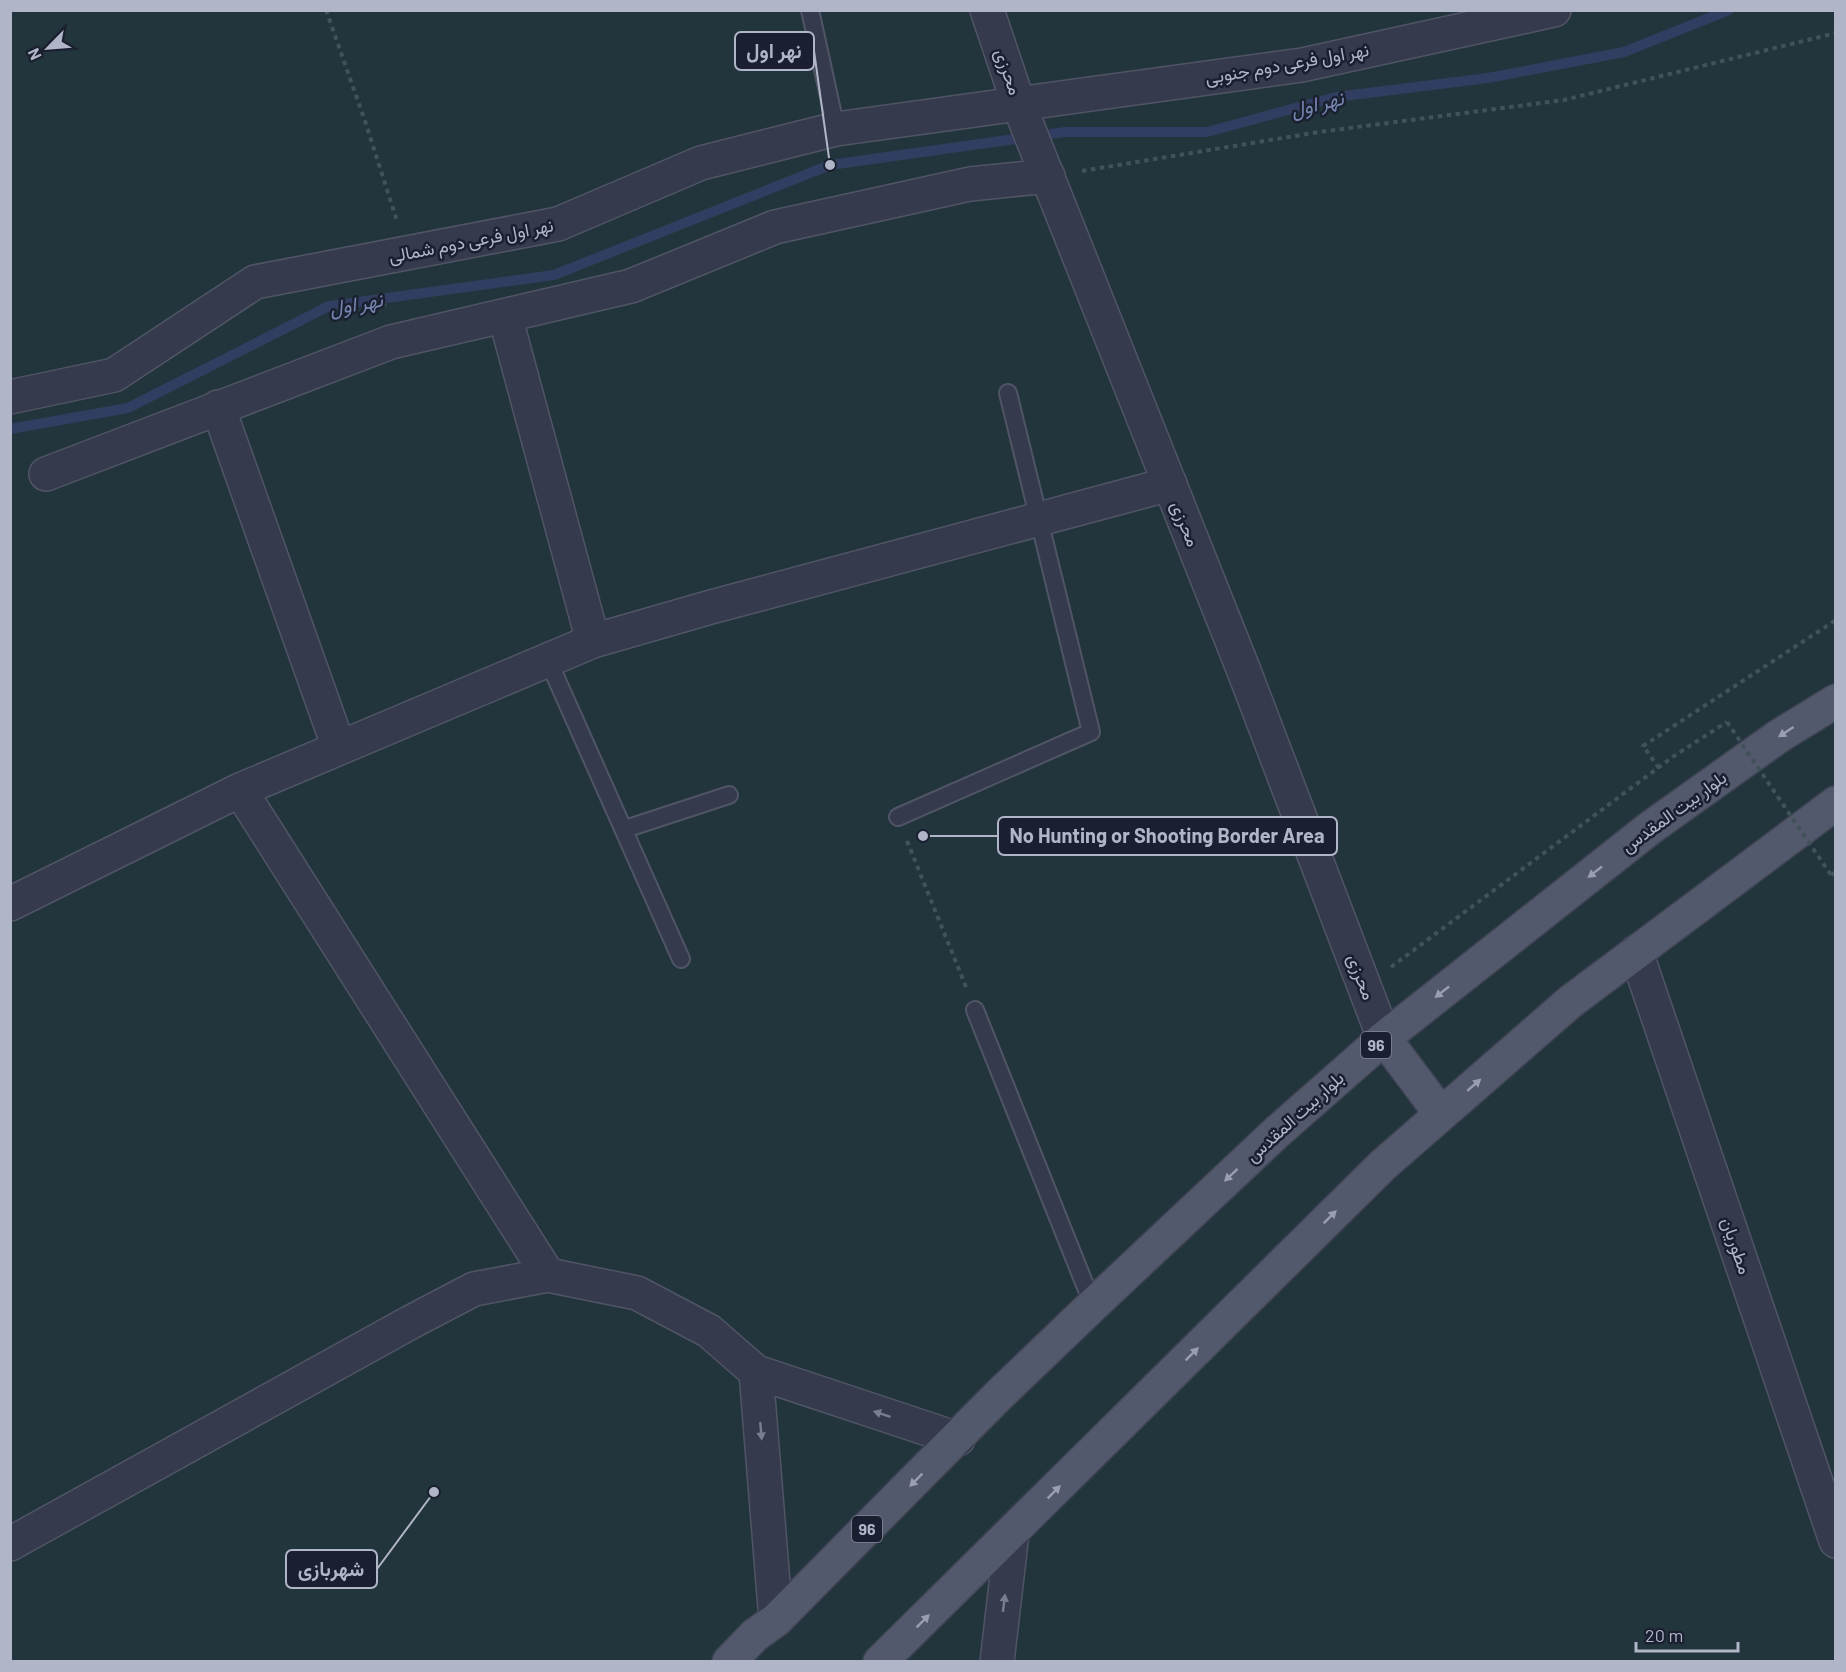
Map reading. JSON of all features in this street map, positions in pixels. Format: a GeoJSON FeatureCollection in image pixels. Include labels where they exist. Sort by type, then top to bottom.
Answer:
{"type":"FeatureCollection","features":[{"type":"Feature","properties":{"kind":"main road","name":"بلوار بیت المقدس"},"geometry":{"type":"LineString","coordinates":[[958,1439],[999,1395],[1093,1305],[1277,1132],[1384,1038],[1650,828],[1779,736],[1836,701]]}},
{"type":"Feature","properties":{"kind":"main road"},"geometry":{"type":"LineString","coordinates":[[880,1662],[1383,1165],[1569,1002],[1836,803]]}},
{"type":"Feature","properties":{"kind":"main road"},"geometry":{"type":"LineString","coordinates":[[1384,1038],[1441,1114]]}},
{"type":"Feature","properties":{"kind":"main road","name":"96"},"geometry":{"type":"LineString","coordinates":[[729,1662],[755,1635],[776,1620],[958,1439]]}},
{"type":"Feature","properties":{"kind":"street","name":"محرزی"},"geometry":{"type":"LineString","coordinates":[[987,10],[1022,112],[1244,672],[1384,1038]]}},
{"type":"Feature","properties":{"kind":"street","name":"نهر اول فرعی دوم جنوبی"},"geometry":{"type":"LineString","coordinates":[[1022,112],[1302,65],[1554,10]]}},
{"type":"Feature","properties":{"kind":"street","name":"نهر اول فرعی دوم شمالی"},"geometry":{"type":"LineString","coordinates":[[10,397],[114,375],[255,282],[558,224],[701,163],[836,129],[1022,112]]}},
{"type":"Feature","properties":{"kind":"street"},"geometry":{"type":"LineString","coordinates":[[46,474],[391,342],[631,286],[775,227],[1044,166]]}},
{"type":"Feature","properties":{"kind":"street"},"geometry":{"type":"LineString","coordinates":[[506,316],[593,641]]}},
{"type":"Feature","properties":{"kind":"street"},"geometry":{"type":"LineString","coordinates":[[218,407],[339,748]]}},
{"type":"Feature","properties":{"kind":"street"},"geometry":{"type":"LineString","coordinates":[[10,904],[240,790],[593,641],[711,607],[1170,484]]}},
{"type":"Feature","properties":{"kind":"street"},"geometry":{"type":"LineString","coordinates":[[240,790],[548,1275]]}},
{"type":"Feature","properties":{"kind":"street","name":"مطوریان"},"geometry":{"type":"LineString","coordinates":[[1636,952],[1836,1541]]}},
{"type":"Feature","properties":{"kind":"street"},"geometry":{"type":"LineString","coordinates":[[10,1544],[474,1289],[548,1275],[637,1293],[709,1330],[756,1372],[958,1439]]}},
{"type":"Feature","properties":{"kind":"street"},"geometry":{"type":"LineString","coordinates":[[756,1372],[776,1620]]}},
{"type":"Feature","properties":{"kind":"street"},"geometry":{"type":"LineString","coordinates":[[998,1662],[1012,1533]]}},
{"type":"Feature","properties":{"kind":"lane"},"geometry":{"type":"LineString","coordinates":[[810,10],[836,129]]}},
{"type":"Feature","properties":{"kind":"lane"},"geometry":{"type":"LineString","coordinates":[[898,817],[1091,732],[1008,393]]}},
{"type":"Feature","properties":{"kind":"lane"},"geometry":{"type":"LineString","coordinates":[[548,660],[681,959]]}},
{"type":"Feature","properties":{"kind":"lane"},"geometry":{"type":"LineString","coordinates":[[625,830],[729,795]]}},
{"type":"Feature","properties":{"kind":"lane"},"geometry":{"type":"LineString","coordinates":[[975,1010],[1093,1305]]}},
{"type":"Feature","properties":{"kind":"path"},"geometry":{"type":"LineString","coordinates":[[326,10],[408,253]]}},
{"type":"Feature","properties":{"kind":"path"},"geometry":{"type":"LineString","coordinates":[[1044,166],[1564,100],[1836,33]]}},
{"type":"Feature","properties":{"kind":"path"},"geometry":{"type":"LineString","coordinates":[[381,288],[386,312]]}},
{"type":"Feature","properties":{"kind":"path"},"geometry":{"type":"LineString","coordinates":[[1659,768],[1643,746],[1836,620]]}},
{"type":"Feature","properties":{"kind":"path"},"geometry":{"type":"LineString","coordinates":[[1364,987],[1659,768],[1727,722],[1831,875],[1836,872]]}},
{"type":"Feature","properties":{"kind":"path"},"geometry":{"type":"LineString","coordinates":[[898,817],[975,1010]]}},
{"type":"Feature","properties":{"kind":"shaded area"},"geometry":{"type":"Polygon","coordinates":[[[11,11],[1835,11],[1835,1661],[11,1662],[11,11]]]}},
{"type":"Feature","properties":{"kind":"waterway","name":"نهر اول"},"geometry":{"type":"LineString","coordinates":[[10,429],[128,408],[329,306],[554,275],[830,165],[1065,132],[1207,132],[1336,97],[1488,78],[1624,52],[1729,10]]}},
{"type":"Feature","properties":{"kind":"place","name":"نهر اول"},"geometry":{"type":"Point","coordinates":[830,165]}},
{"type":"Feature","properties":{"kind":"place","name":"No Hunting or Shooting Border Area"},"geometry":{"type":"Point","coordinates":[923,836]}},
{"type":"Feature","properties":{"kind":"place","name":"شهربازی"},"geometry":{"type":"Point","coordinates":[434,1492]}}]}
